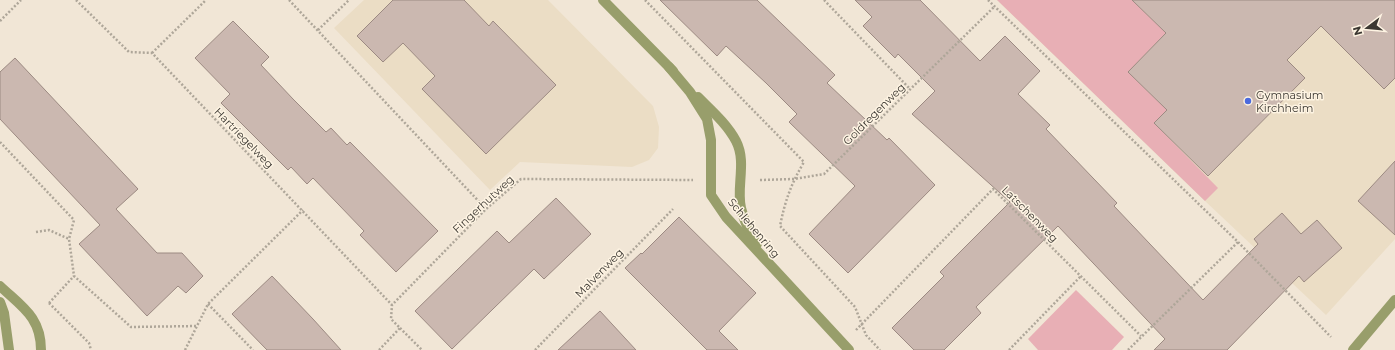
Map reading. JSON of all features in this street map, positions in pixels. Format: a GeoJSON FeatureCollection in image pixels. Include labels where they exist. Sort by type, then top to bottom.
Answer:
{"type":"FeatureCollection","features":[{"type":"Feature","properties":{"kind":"street","name":"Schlehenring"},"geometry":{"type":"LineString","coordinates":[[603,0],[725,124],[737,142],[741,160],[740,207],[750,234],[777,274]]}},
{"type":"Feature","properties":{"kind":"street","name":"Schlehenring"},"geometry":{"type":"LineString","coordinates":[[669,67],[690,92],[707,119],[711,140],[711,195],[726,217],[846,347]]}},
{"type":"Feature","properties":{"kind":"street"},"geometry":{"type":"LineString","coordinates":[[0,286],[34,318],[41,340],[41,350]]}},
{"type":"Feature","properties":{"kind":"street"},"geometry":{"type":"LineString","coordinates":[[1353,350],[1395,300]]}},
{"type":"Feature","properties":{"kind":"street"},"geometry":{"type":"LineString","coordinates":[[0,302],[4,313],[9,350]]}},
{"type":"Feature","properties":{"kind":"path"},"geometry":{"type":"LineString","coordinates":[[0,21],[21,0]]}},
{"type":"Feature","properties":{"kind":"path"},"geometry":{"type":"LineString","coordinates":[[76,0],[129,52],[152,53],[206,0]]}},
{"type":"Feature","properties":{"kind":"path"},"geometry":{"type":"LineString","coordinates":[[289,0],[486,209]]}},
{"type":"Feature","properties":{"kind":"path"},"geometry":{"type":"LineString","coordinates":[[318,30],[349,0]]}},
{"type":"Feature","properties":{"kind":"path"},"geometry":{"type":"LineString","coordinates":[[645,0],[804,162],[794,179],[786,199],[780,226],[855,307],[866,335],[880,350]]}},
{"type":"Feature","properties":{"kind":"path"},"geometry":{"type":"LineString","coordinates":[[824,0],[910,90]]}},
{"type":"Feature","properties":{"kind":"path"},"geometry":{"type":"LineString","coordinates":[[988,0],[1238,242],[1330,337]]}},
{"type":"Feature","properties":{"kind":"path","name":"Goldregenweg"},"geometry":{"type":"LineString","coordinates":[[740,181],[794,179],[824,174],[994,7]]}},
{"type":"Feature","properties":{"kind":"path","name":"Hartriegelweg"},"geometry":{"type":"LineString","coordinates":[[152,53],[392,305]]}},
{"type":"Feature","properties":{"kind":"path"},"geometry":{"type":"LineString","coordinates":[[0,142],[74,220],[69,239],[74,276],[131,326],[197,326]]}},
{"type":"Feature","properties":{"kind":"path","name":"Fingerhutweg"},"geometry":{"type":"LineString","coordinates":[[392,305],[486,209],[521,179],[710,180]]}},
{"type":"Feature","properties":{"kind":"path","name":"Latschenweg"},"geometry":{"type":"LineString","coordinates":[[846,347],[862,324],[993,189],[1141,336]]}},
{"type":"Feature","properties":{"kind":"path","name":"Malvenweg"},"geometry":{"type":"LineString","coordinates":[[537,350],[673,209]]}},
{"type":"Feature","properties":{"kind":"path"},"geometry":{"type":"LineString","coordinates":[[185,350],[208,304],[303,210]]}},
{"type":"Feature","properties":{"kind":"path"},"geometry":{"type":"LineString","coordinates":[[36,232],[49,230],[69,239]]}},
{"type":"Feature","properties":{"kind":"path"},"geometry":{"type":"LineString","coordinates":[[1128,350],[1238,242]]}},
{"type":"Feature","properties":{"kind":"path"},"geometry":{"type":"LineString","coordinates":[[34,318],[74,276]]}},
{"type":"Feature","properties":{"kind":"path"},"geometry":{"type":"LineString","coordinates":[[1008,350],[1081,276]]}},
{"type":"Feature","properties":{"kind":"path"},"geometry":{"type":"LineString","coordinates":[[49,303],[89,343],[91,350]]}},
{"type":"Feature","properties":{"kind":"path"},"geometry":{"type":"LineString","coordinates":[[208,304],[253,350]]}},
{"type":"Feature","properties":{"kind":"path"},"geometry":{"type":"LineString","coordinates":[[392,305],[391,318],[422,350]]}},
{"type":"Feature","properties":{"kind":"path"},"geometry":{"type":"LineString","coordinates":[[379,350],[400,328]]}},
{"type":"Feature","properties":{"kind":"shaded area"},"geometry":{"type":"Polygon","coordinates":[[[364,0],[548,0],[653,106],[659,127],[658,148],[649,160],[632,167],[520,162],[490,190],[334,28],[364,0]]]}},
{"type":"Feature","properties":{"kind":"shaded area","name":"Gymnasium Kirchheim"},"geometry":{"type":"Polygon","coordinates":[[[997,0],[1395,0],[1395,239],[1326,315],[1205,201],[997,0]]]}},
{"type":"Feature","properties":{"kind":"shaded area"},"geometry":{"type":"Polygon","coordinates":[[[997,0],[1132,0],[1166,33],[1128,72],[1167,110],[1154,123],[1218,188],[1205,201],[997,0]]]}},
{"type":"Feature","properties":{"kind":"shaded area"},"geometry":{"type":"Polygon","coordinates":[[[1076,290],[1124,337],[1112,350],[1038,350],[1028,339],[1076,290]]]}},
{"type":"Feature","properties":{"kind":"building"},"geometry":{"type":"Polygon","coordinates":[[[393,0],[464,0],[489,26],[493,21],[556,85],[486,154],[422,89],[435,76],[403,43],[383,62],[357,36],[393,0]]]}},
{"type":"Feature","properties":{"kind":"building"},"geometry":{"type":"Polygon","coordinates":[[[660,0],[757,0],[835,75],[827,83],[887,140],[889,138],[935,185],[848,273],[809,234],[855,186],[789,122],[797,114],[766,83],[726,46],[717,56],[660,0]]]}},
{"type":"Feature","properties":{"kind":"building"},"geometry":{"type":"Polygon","coordinates":[[[855,0],[920,0],[980,61],[1005,36],[1040,71],[1018,94],[1050,125],[1046,129],[1117,203],[1114,206],[1203,300],[1258,244],[1254,239],[1282,213],[1301,234],[1317,220],[1342,248],[1304,282],[1299,276],[1227,350],[1154,350],[1165,339],[1058,226],[976,307],[981,313],[944,350],[914,350],[892,328],[944,276],[940,272],[1010,202],[912,114],[935,91],[898,54],[895,58],[863,26],[872,17],[855,0]]]}},
{"type":"Feature","properties":{"kind":"building"},"geometry":{"type":"Polygon","coordinates":[[[1132,0],[1395,0],[1395,78],[1384,89],[1321,26],[1287,60],[1305,78],[1208,176],[1154,123],[1167,110],[1128,72],[1166,33],[1132,0]]]}},
{"type":"Feature","properties":{"kind":"building"},"geometry":{"type":"Polygon","coordinates":[[[233,21],[269,57],[261,65],[293,99],[326,132],[331,128],[347,145],[350,142],[438,231],[396,272],[360,235],[364,231],[313,178],[307,184],[291,167],[288,170],[221,103],[230,94],[195,58],[233,21]]]}},
{"type":"Feature","properties":{"kind":"building"},"geometry":{"type":"Polygon","coordinates":[[[15,58],[138,189],[116,209],[157,253],[182,253],[203,276],[186,293],[178,286],[147,316],[79,244],[100,225],[0,119],[0,72],[15,58]]]}},
{"type":"Feature","properties":{"kind":"building"},"geometry":{"type":"Polygon","coordinates":[[[1395,161],[1395,235],[1358,201],[1395,161]]]}},
{"type":"Feature","properties":{"kind":"building"},"geometry":{"type":"Polygon","coordinates":[[[556,198],[591,234],[544,279],[534,269],[452,349],[415,311],[497,231],[509,243],[556,198]]]}},
{"type":"Feature","properties":{"kind":"building"},"geometry":{"type":"Polygon","coordinates":[[[679,217],[756,293],[719,331],[738,350],[707,350],[625,268],[641,253],[642,254],[679,217]]]}},
{"type":"Feature","properties":{"kind":"building"},"geometry":{"type":"Polygon","coordinates":[[[272,276],[341,350],[267,350],[232,314],[272,276]]]}},
{"type":"Feature","properties":{"kind":"building"},"geometry":{"type":"Polygon","coordinates":[[[600,311],[636,350],[558,350],[600,311]]]}},
{"type":"Feature","properties":{"kind":"place","name":"Gymnasium Kirchheim"},"geometry":{"type":"Point","coordinates":[1248,101]}}]}
